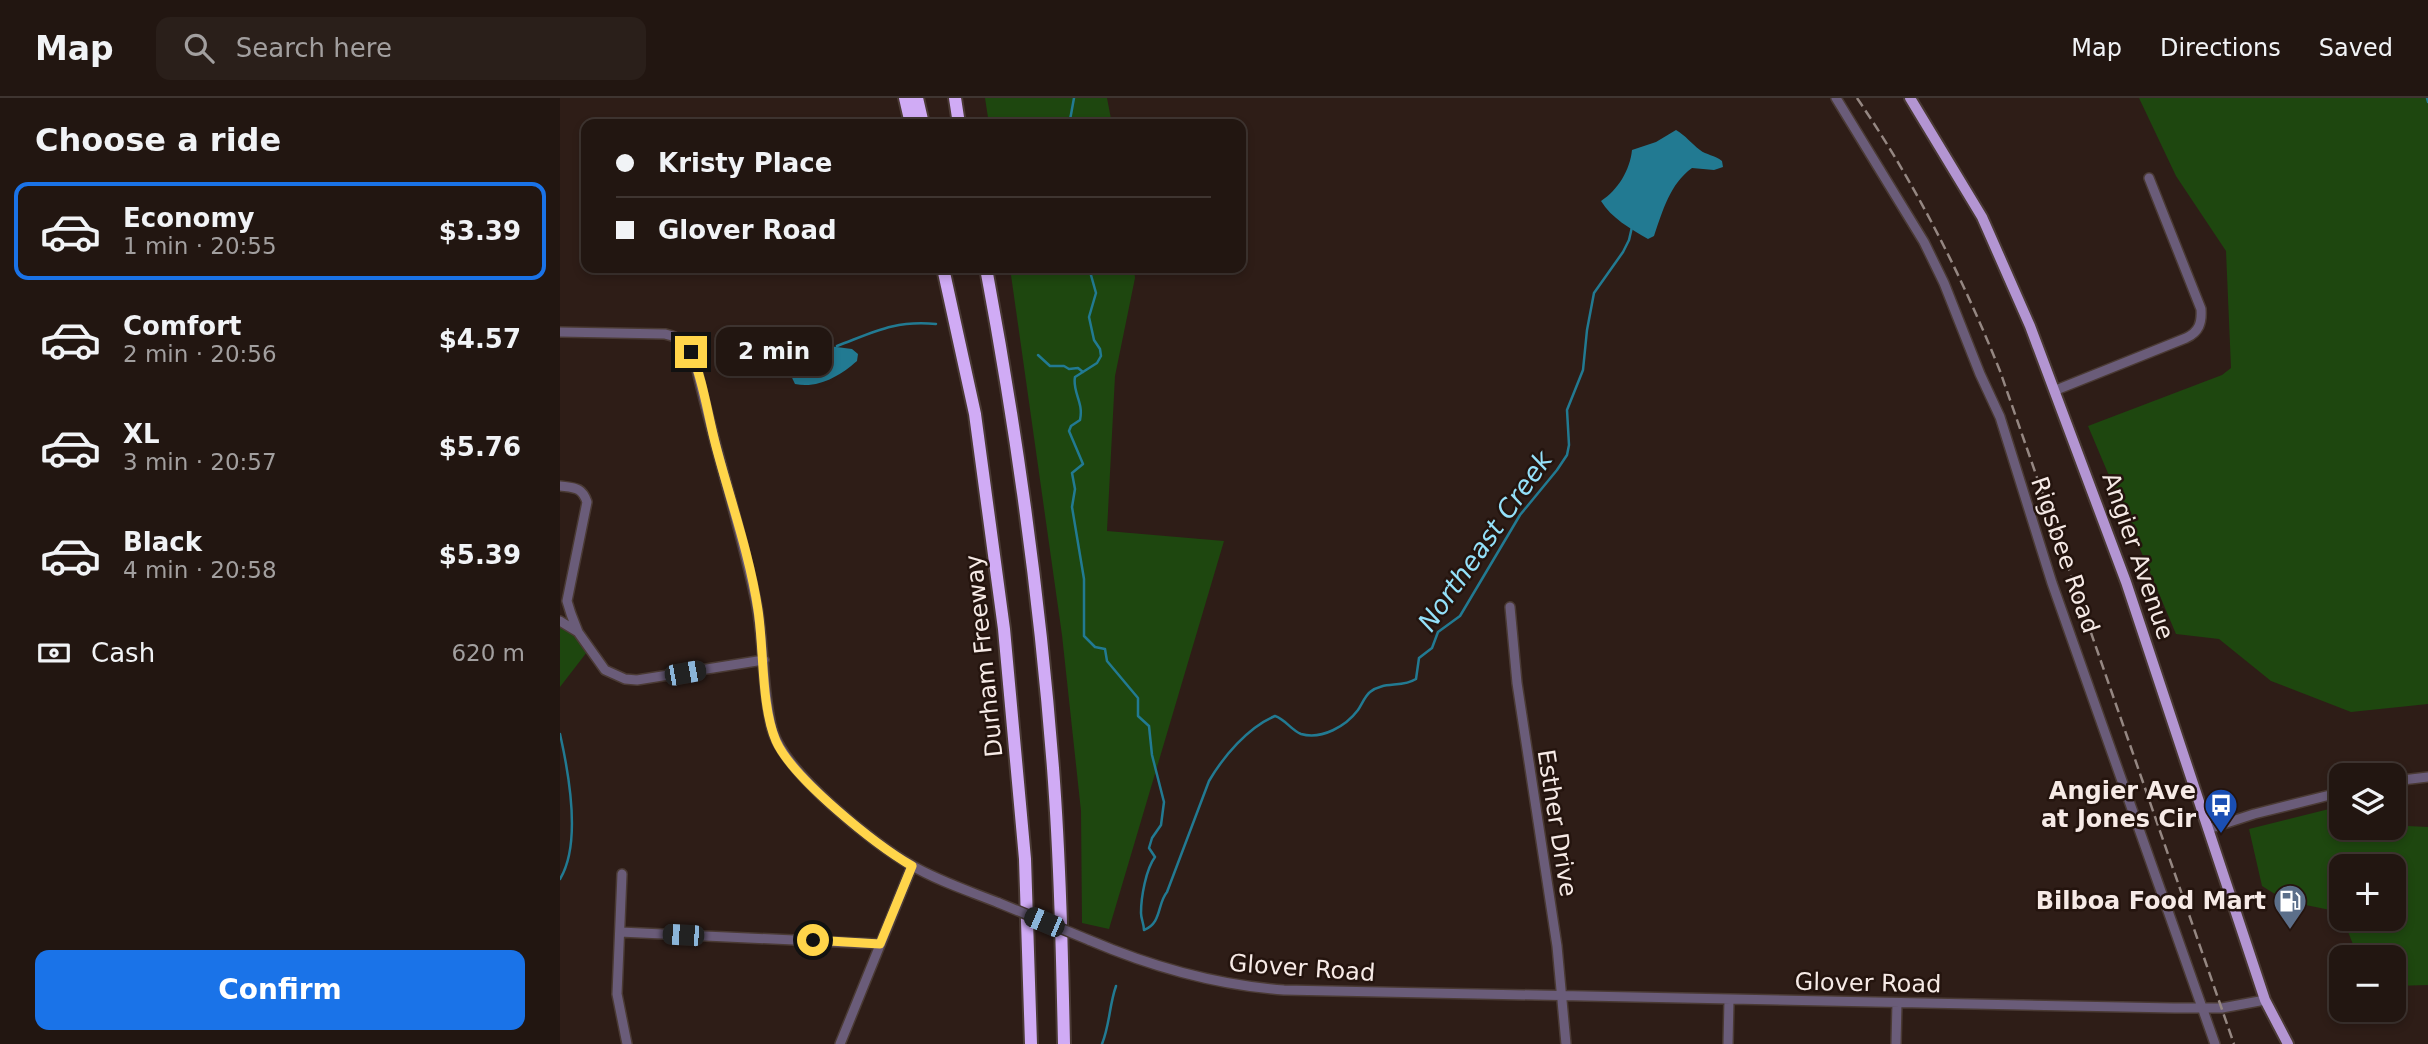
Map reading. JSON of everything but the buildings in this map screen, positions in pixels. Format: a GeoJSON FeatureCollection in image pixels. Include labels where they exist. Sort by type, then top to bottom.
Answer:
{"type":"FeatureCollection","features":[{"type":"Feature","properties":{"kind":"highway"},"geometry":{"type":"LineString","coordinates":[[905,98],[910,119]]}},
{"type":"Feature","properties":{"kind":"highway"},"geometry":{"type":"LineString","coordinates":[[917,98],[922,119]]}},
{"type":"Feature","properties":{"kind":"highway"},"geometry":{"type":"LineString","coordinates":[[955,98],[959,119]]}},
{"type":"Feature","properties":{"kind":"highway","name":"Durham Freeway"},"geometry":{"type":"LineString","coordinates":[[944,273],[975,414],[996,557],[1025,859],[1031,1044]]}},
{"type":"Feature","properties":{"kind":"highway"},"geometry":{"type":"LineString","coordinates":[[953,273],[975,414]]}},
{"type":"Feature","properties":{"kind":"highway"},"geometry":{"type":"LineString","coordinates":[[987,273],[1012,409],[1041,637],[1057,842],[1064,1044]]}},
{"type":"Feature","properties":{"kind":"main road","name":"Angier Avenue"},"geometry":{"type":"LineString","coordinates":[[1910,98],[1992,236],[2056,390],[2130,594],[2265,1000],[2288,1044]]}},
{"type":"Feature","properties":{"kind":"street","name":"Rigsbee Road"},"geometry":{"type":"LineString","coordinates":[[1836,98],[1924,242],[2000,417],[2052,583],[2216,1044]]}},
{"type":"Feature","properties":{"kind":"street"},"geometry":{"type":"LineString","coordinates":[[2056,390],[2198,331],[2202,318],[2201,309],[2149,178]]}},
{"type":"Feature","properties":{"kind":"street","name":"Glover Road"},"geometry":{"type":"LineString","coordinates":[[560,332],[665,334],[680,339],[687,347],[697,370],[752,581],[772,729],[796,770],[859,829],[912,866],[1089,940],[1175,972],[1262,989],[2203,1009],[2265,1000]]}},
{"type":"Feature","properties":{"kind":"street"},"geometry":{"type":"LineString","coordinates":[[560,486],[575,488],[584,493],[587,502],[567,601],[560,610]]}},
{"type":"Feature","properties":{"kind":"street"},"geometry":{"type":"LineString","coordinates":[[567,601],[578,632],[605,670],[625,679],[637,680],[764,660]]}},
{"type":"Feature","properties":{"kind":"street","name":"Esther Drive"},"geometry":{"type":"LineString","coordinates":[[1510,607],[1517,683],[1557,946],[1566,1044]]}},
{"type":"Feature","properties":{"kind":"street"},"geometry":{"type":"LineString","coordinates":[[560,621],[578,632]]}},
{"type":"Feature","properties":{"kind":"street"},"geometry":{"type":"LineString","coordinates":[[2406,780],[2428,777]]}},
{"type":"Feature","properties":{"kind":"street"},"geometry":{"type":"LineString","coordinates":[[2208,829],[2329,795]]}},
{"type":"Feature","properties":{"kind":"street"},"geometry":{"type":"LineString","coordinates":[[840,1044],[912,866]]}},
{"type":"Feature","properties":{"kind":"street"},"geometry":{"type":"LineString","coordinates":[[622,874],[618,1004],[627,1044]]}},
{"type":"Feature","properties":{"kind":"street"},"geometry":{"type":"LineString","coordinates":[[620,932],[880,944]]}},
{"type":"Feature","properties":{"kind":"street"},"geometry":{"type":"LineString","coordinates":[[1728,1044],[1729,1000]]}},
{"type":"Feature","properties":{"kind":"street"},"geometry":{"type":"LineString","coordinates":[[1896,1044],[1897,1003]]}},
{"type":"Feature","properties":{"kind":"green space"},"geometry":{"type":"Polygon","coordinates":[[[985,98],[1107,98],[1111,119],[988,119],[985,98]]]}},
{"type":"Feature","properties":{"kind":"green space"},"geometry":{"type":"Polygon","coordinates":[[[2139,98],[2428,98],[2428,704],[2351,712],[2271,681],[2219,639],[2176,634],[2088,426],[2222,375],[2231,368],[2226,251],[2176,176],[2139,98]]]}},
{"type":"Feature","properties":{"kind":"green space"},"geometry":{"type":"Polygon","coordinates":[[[1011,273],[1134,273],[1115,376],[1107,531],[1224,541],[1109,929],[1082,923],[1081,811],[1062,635],[1011,273]]]}},
{"type":"Feature","properties":{"kind":"green space"},"geometry":{"type":"Polygon","coordinates":[[[560,626],[576,637],[587,652],[560,687],[560,626]]]}},
{"type":"Feature","properties":{"kind":"green space"},"geometry":{"type":"Polygon","coordinates":[[[2329,809],[2329,840],[2406,840],[2406,825],[2428,827],[2428,985],[2406,986],[2406,945],[2353,945],[2348,931],[2406,931],[2406,854],[2329,854],[2329,910],[2286,901],[2262,886],[2249,829],[2329,809]]]}},
{"type":"Feature","properties":{"kind":"water"},"geometry":{"type":"Polygon","coordinates":[[[1676,130],[1702,152],[1722,161],[1723,167],[1714,170],[1692,168],[1684,174],[1668,198],[1654,236],[1648,239],[1616,218],[1601,201],[1622,179],[1632,150],[1656,142],[1676,130]]]}},
{"type":"Feature","properties":{"kind":"water"},"geometry":{"type":"Polygon","coordinates":[[[813,344],[852,349],[858,354],[857,361],[843,372],[820,383],[795,384],[790,369],[791,358],[799,349],[813,344]]]}},
{"type":"Feature","properties":{"kind":"waterway"},"geometry":{"type":"LineString","coordinates":[[1070,119],[1074,98]]}},
{"type":"Feature","properties":{"kind":"waterway"},"geometry":{"type":"LineString","coordinates":[[2427,98],[2428,102]]}},
{"type":"Feature","properties":{"kind":"waterway","name":"Northeast Creek"},"geometry":{"type":"LineString","coordinates":[[1090,273],[1096,293],[1089,317],[1101,356],[1097,363],[1075,377],[1081,414],[1080,420],[1071,426],[1069,431],[1083,464],[1072,473],[1075,489],[1072,507],[1084,579],[1084,636],[1095,647],[1105,649],[1107,661],[1138,698],[1138,716],[1149,726],[1152,755],[1164,802],[1161,825],[1149,848],[1155,857],[1143,891],[1141,913],[1144,930],[1157,918],[1209,781],[1237,744],[1255,727],[1275,716],[1301,734],[1317,735],[1340,726],[1353,716],[1370,692],[1387,685],[1416,679],[1419,658],[1432,648],[1438,632],[1460,616],[1520,515],[1567,455],[1567,410],[1583,370],[1594,293],[1623,252],[1632,227]]}},
{"type":"Feature","properties":{"kind":"waterway"},"geometry":{"type":"LineString","coordinates":[[837,346],[896,326],[936,324]]}},
{"type":"Feature","properties":{"kind":"waterway"},"geometry":{"type":"LineString","coordinates":[[1038,355],[1050,366],[1078,368],[1083,372]]}},
{"type":"Feature","properties":{"kind":"waterway"},"geometry":{"type":"LineString","coordinates":[[560,734],[572,808],[571,847],[560,879]]}},
{"type":"Feature","properties":{"kind":"waterway","name":"Northeast Creek"},"geometry":{"type":"LineString","coordinates":[[1102,1044],[1116,986]]}},
{"type":"Feature","properties":{"kind":"railway"},"geometry":{"type":"LineString","coordinates":[[1857,98],[1936,231],[1970,300],[2000,371],[2234,1044]]}},
{"type":"Feature","properties":{"kind":"place","name":"Angier Ave at Jones Cir"},"geometry":{"type":"Point","coordinates":[2221,835]}},
{"type":"Feature","properties":{"kind":"place","name":"Bilboa Food Mart"},"geometry":{"type":"Point","coordinates":[2290,931]}},
{"type":"Feature","properties":{"kind":"route"},"geometry":{"type":"LineString","coordinates":[[691,352],[752,581],[763,643],[767,701],[776,740],[796,770],[859,829],[912,866],[880,944],[813,940]]}}]}
